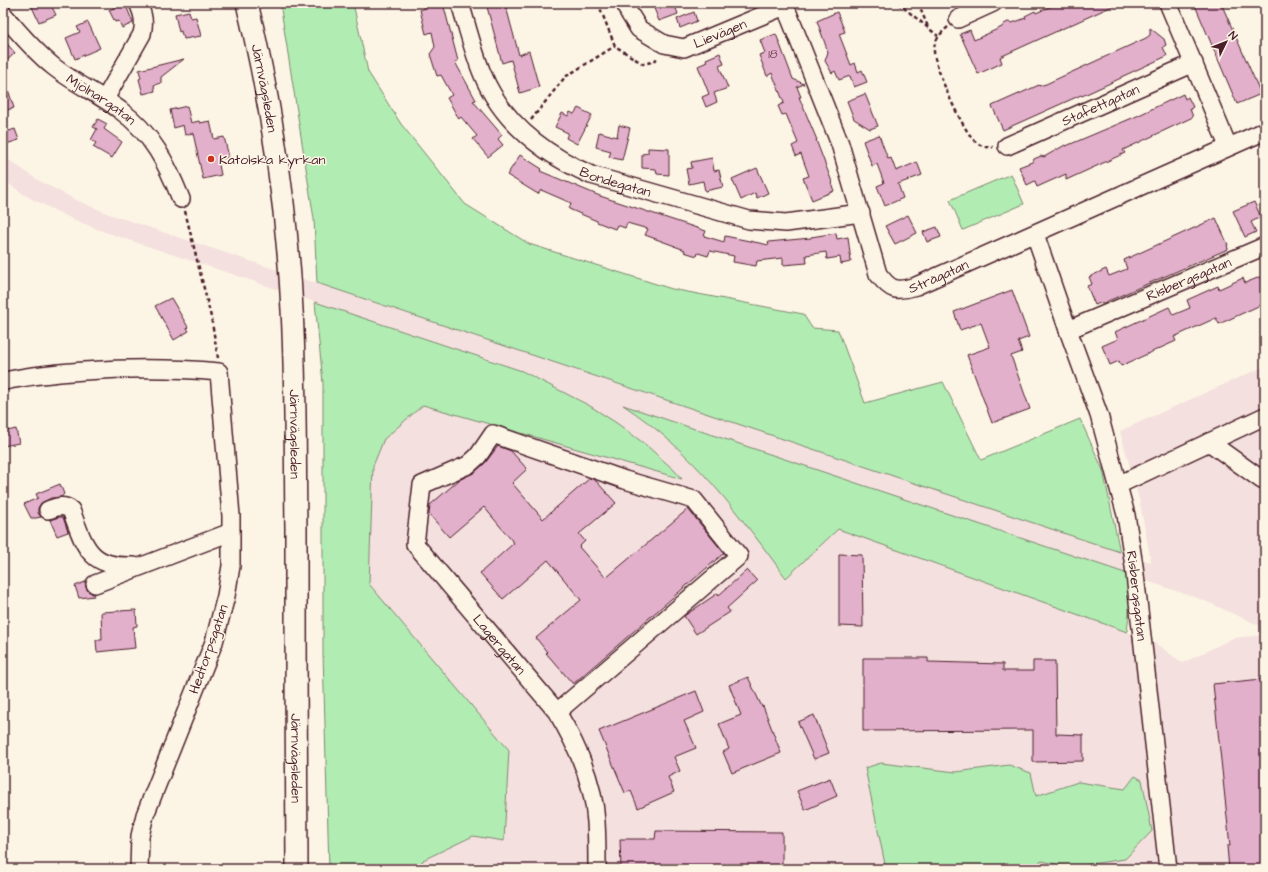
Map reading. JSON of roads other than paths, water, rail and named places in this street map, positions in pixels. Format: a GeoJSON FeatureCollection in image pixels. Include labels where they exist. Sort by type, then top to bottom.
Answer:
{"type":"FeatureCollection","features":[{"type":"Feature","properties":{"kind":"main road","name":"Järnvägsleden"},"geometry":{"type":"LineString","coordinates":[[247,3],[270,112],[288,252],[292,310],[295,407],[298,869]]}},
{"type":"Feature","properties":{"kind":"street"},"geometry":{"type":"LineString","coordinates":[[105,99],[142,34],[144,24],[142,12],[138,3]]}},
{"type":"Feature","properties":{"kind":"street","name":"Bondegatan"},"geometry":{"type":"LineString","coordinates":[[460,3],[482,73],[505,115],[545,150],[567,164],[592,175],[749,220],[786,222],[861,213]]}},
{"type":"Feature","properties":{"kind":"street","name":"Lievägen"},"geometry":{"type":"LineString","coordinates":[[625,3],[639,30],[664,44],[684,48],[784,5]]}},
{"type":"Feature","properties":{"kind":"street"},"geometry":{"type":"LineString","coordinates":[[958,19],[993,3]]}},
{"type":"Feature","properties":{"kind":"street"},"geometry":{"type":"LineString","coordinates":[[1168,3],[1228,146]]}},
{"type":"Feature","properties":{"kind":"street","name":"Strågatan"},"geometry":{"type":"LineString","coordinates":[[784,5],[840,144],[878,274],[887,285],[900,290],[916,286],[1035,234],[1265,130]]}},
{"type":"Feature","properties":{"kind":"street","name":"Mjölnargatan"},"geometry":{"type":"LineString","coordinates":[[3,14],[53,66],[75,82],[121,110],[140,128],[153,144],[170,171],[181,199]]}},
{"type":"Feature","properties":{"kind":"street","name":"Stafettgatan"},"geometry":{"type":"LineString","coordinates":[[1007,146],[1194,63]]}},
{"type":"Feature","properties":{"kind":"street","name":"Risbergsgatan"},"geometry":{"type":"LineString","coordinates":[[1035,234],[1099,415],[1126,515],[1134,566],[1168,869]]}},
{"type":"Feature","properties":{"kind":"street","name":"Risbergsgatan"},"geometry":{"type":"LineString","coordinates":[[1068,330],[1265,246]]}},
{"type":"Feature","properties":{"kind":"street","name":"Hedtorpsgatan"},"geometry":{"type":"LineString","coordinates":[[5,381],[27,376],[108,370],[174,369],[219,372],[228,476],[231,566],[226,596],[216,634],[199,681],[145,815],[140,836],[139,869]]}},
{"type":"Feature","properties":{"kind":"street"},"geometry":{"type":"LineString","coordinates":[[1118,485],[1265,416]]}},
{"type":"Feature","properties":{"kind":"street","name":"Lagergatan"},"geometry":{"type":"LineString","coordinates":[[557,712],[739,556],[694,500],[625,480],[493,434],[478,456],[468,465],[422,485],[415,544],[557,712],[570,733],[590,784],[596,822],[597,869]]}},
{"type":"Feature","properties":{"kind":"street"},"geometry":{"type":"LineString","coordinates":[[1208,442],[1262,480],[1265,479]]}},
{"type":"Feature","properties":{"kind":"street"},"geometry":{"type":"LineString","coordinates":[[48,510],[61,506],[67,507],[71,510],[82,539],[95,558],[107,564],[119,567],[144,565]]}},
{"type":"Feature","properties":{"kind":"street"},"geometry":{"type":"LineString","coordinates":[[95,584],[231,532]]}},
{"type":"Feature","properties":{"kind":"place","name":"Katolska kyrkan"},"geometry":{"type":"Point","coordinates":[211,159]}}]}
